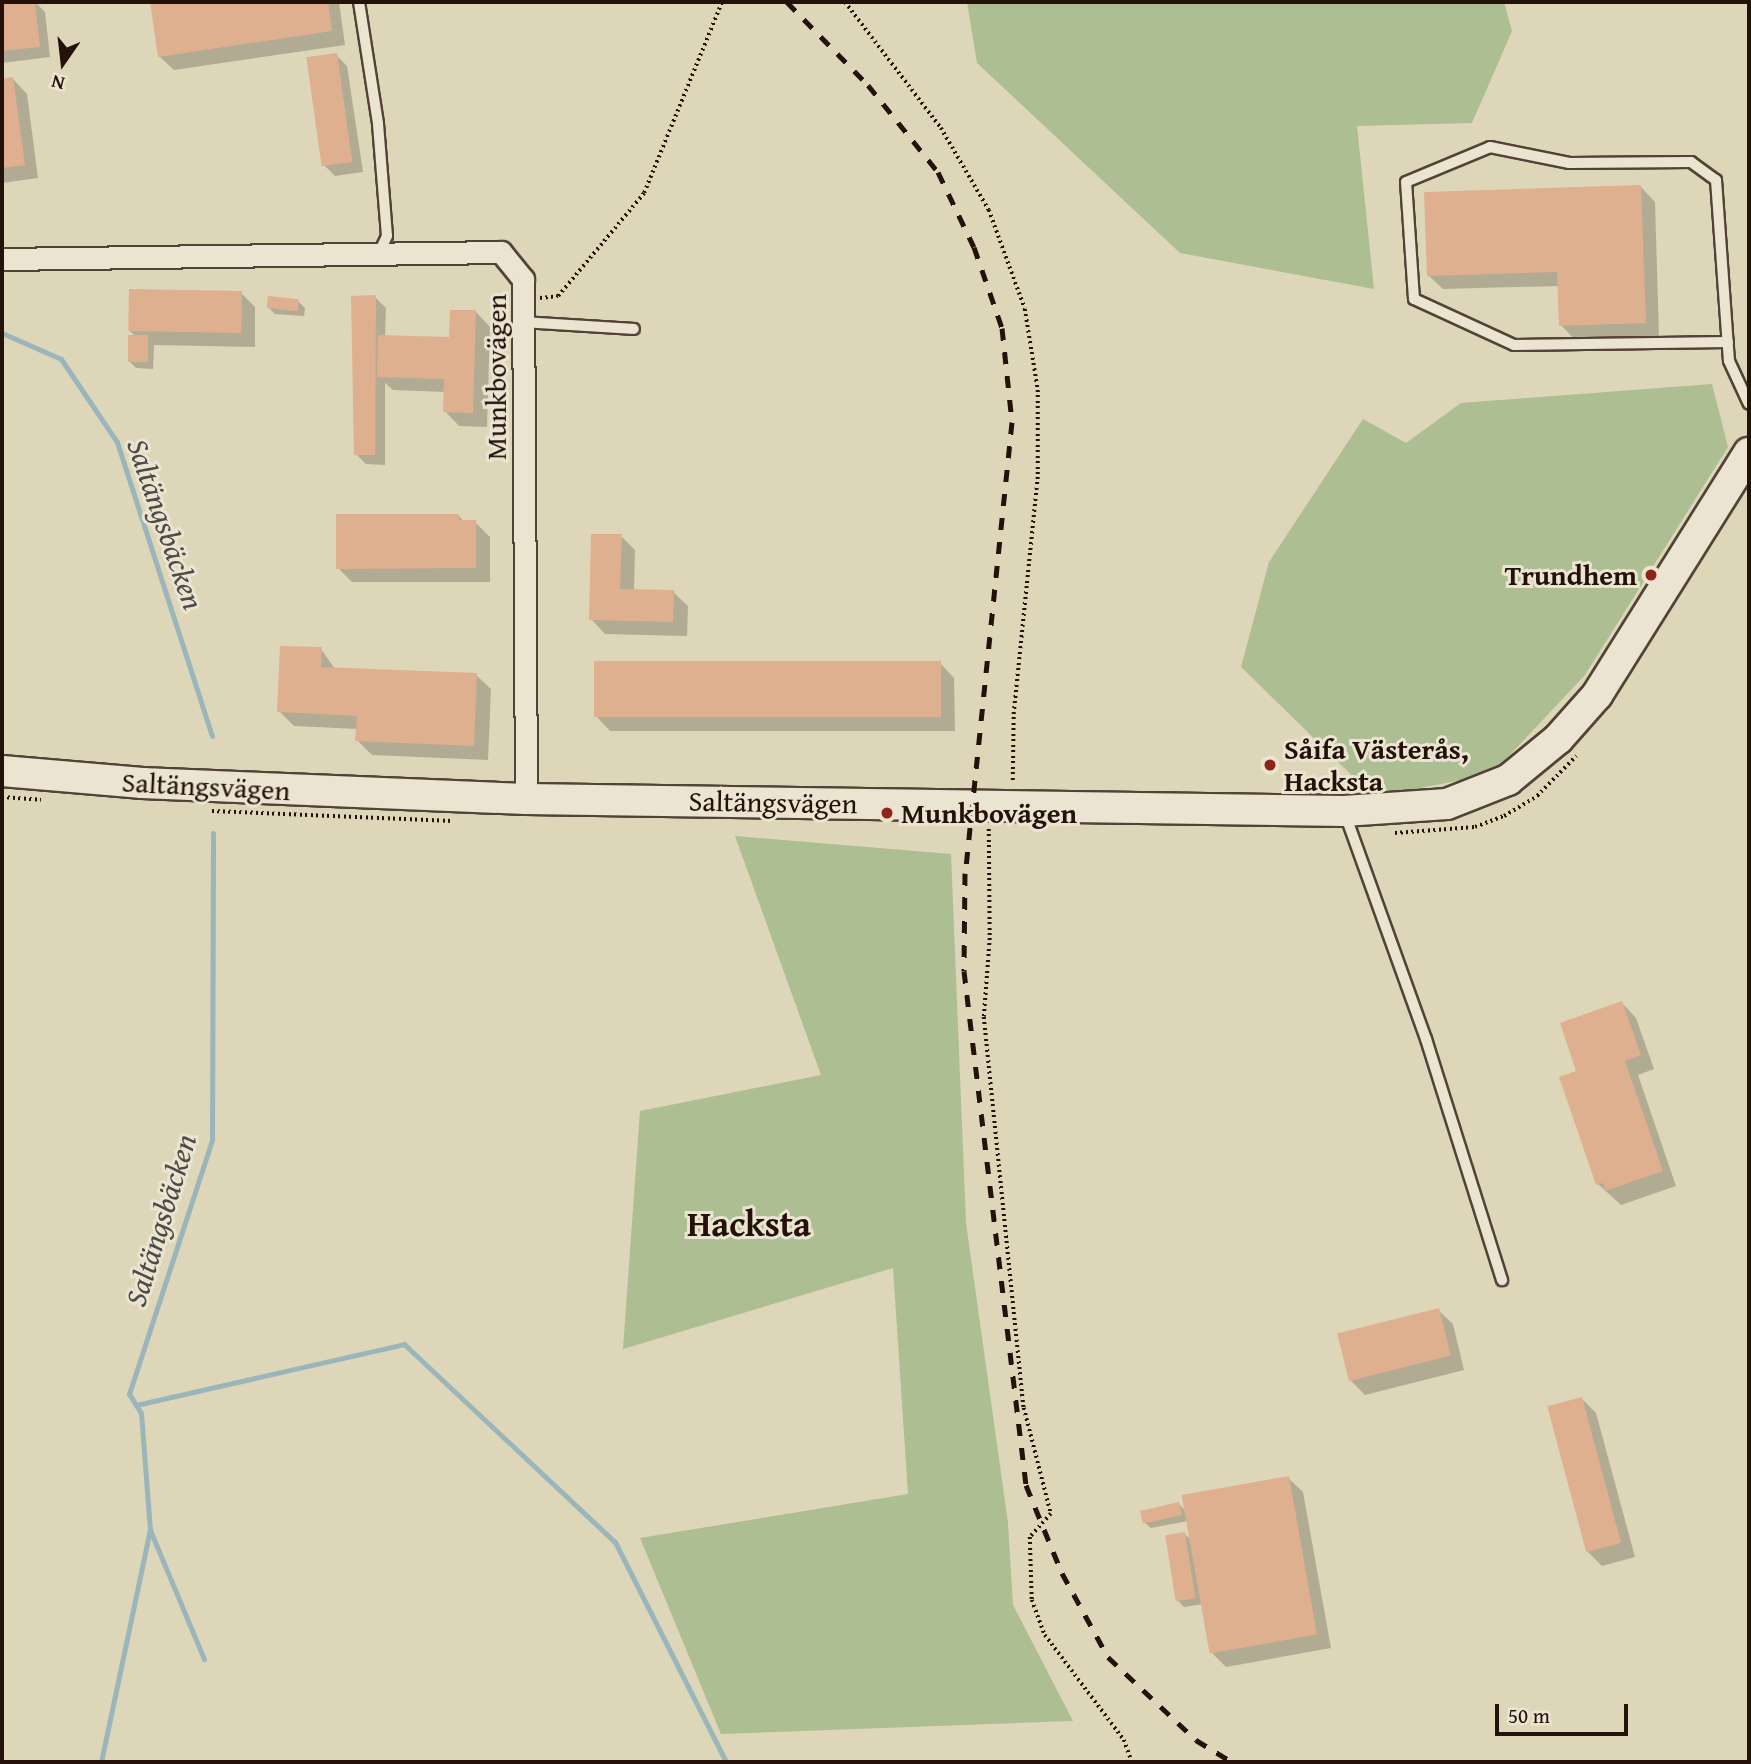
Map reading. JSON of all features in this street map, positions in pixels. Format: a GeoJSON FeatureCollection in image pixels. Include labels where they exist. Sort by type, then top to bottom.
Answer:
{"type":"FeatureCollection","features":[{"type":"Feature","properties":{"kind":"street","name":"Munkbovägen"},"geometry":{"type":"LineString","coordinates":[[2,259],[501,252],[523,279],[526,799]]}},
{"type":"Feature","properties":{"kind":"street","name":"Saltängsvägen"},"geometry":{"type":"LineString","coordinates":[[2,771],[142,783],[526,799],[1344,811],[1447,804],[1508,780],[1530,764],[1597,695],[1749,453]]}},
{"type":"Feature","properties":{"kind":"lane"},"geometry":{"type":"LineString","coordinates":[[359,2],[379,136],[387,236],[379,253]]}},
{"type":"Feature","properties":{"kind":"lane"},"geometry":{"type":"LineString","coordinates":[[1728,342],[1514,345],[1414,299],[1406,182],[1490,147],[1569,163],[1691,162],[1716,180],[1728,342],[1729,361],[1747,402]]}},
{"type":"Feature","properties":{"kind":"lane"},"geometry":{"type":"LineString","coordinates":[[523,323],[634,329]]}},
{"type":"Feature","properties":{"kind":"lane"},"geometry":{"type":"LineString","coordinates":[[1344,811],[1426,1039],[1502,1280]]}},
{"type":"Feature","properties":{"kind":"path"},"geometry":{"type":"LineString","coordinates":[[523,299],[558,296],[644,193],[722,2]]}},
{"type":"Feature","properties":{"kind":"path"},"geometry":{"type":"LineString","coordinates":[[845,2],[942,128],[989,210],[1024,309],[1038,390],[1038,477],[1014,712],[1013,806]]}},
{"type":"Feature","properties":{"kind":"path"},"geometry":{"type":"LineString","coordinates":[[989,829],[990,938],[984,1017],[1024,1408],[1051,1514],[1049,1522],[1030,1537],[1032,1600],[1045,1635],[1124,1740],[1132,1762]]}},
{"type":"Feature","properties":{"kind":"green space"},"geometry":{"type":"Polygon","coordinates":[[[967,2],[1504,2],[1512,31],[1472,123],[1357,126],[1374,289],[1180,253],[977,63],[967,2]]]}},
{"type":"Feature","properties":{"kind":"green space"},"geometry":{"type":"Polygon","coordinates":[[[1712,384],[1728,447],[1585,675],[1492,774],[1374,797],[1241,667],[1269,562],[1363,419],[1406,443],[1461,403],[1712,384]]]}},
{"type":"Feature","properties":{"kind":"green space"},"geometry":{"type":"Polygon","coordinates":[[[735,836],[951,854],[966,1223],[1008,1523],[1013,1605],[1073,1721],[721,1734],[640,1538],[908,1494],[893,1268],[623,1349],[640,1111],[821,1075],[735,836]]]}},
{"type":"Feature","properties":{"kind":"building"},"geometry":{"type":"Polygon","coordinates":[[[35,2],[40,47],[2,51],[2,3],[35,2]]]}},
{"type":"Feature","properties":{"kind":"building"},"geometry":{"type":"Polygon","coordinates":[[[150,2],[328,2],[332,31],[158,57],[150,2]]]}},
{"type":"Feature","properties":{"kind":"building"},"geometry":{"type":"Polygon","coordinates":[[[337,53],[352,162],[322,166],[306,57],[337,53]]]}},
{"type":"Feature","properties":{"kind":"building"},"geometry":{"type":"Polygon","coordinates":[[[13,77],[25,165],[2,168],[2,79],[13,77]]]}},
{"type":"Feature","properties":{"kind":"building"},"geometry":{"type":"Polygon","coordinates":[[[1641,185],[1646,323],[1559,326],[1557,272],[1427,276],[1424,192],[1641,185]]]}},
{"type":"Feature","properties":{"kind":"building"},"geometry":{"type":"Polygon","coordinates":[[[129,289],[242,291],[241,333],[128,331],[129,289]]]}},
{"type":"Feature","properties":{"kind":"building"},"geometry":{"type":"Polygon","coordinates":[[[376,295],[375,455],[354,455],[351,296],[376,295]]]}},
{"type":"Feature","properties":{"kind":"building"},"geometry":{"type":"Polygon","coordinates":[[[268,296],[299,299],[298,311],[267,308],[268,296]]]}},
{"type":"Feature","properties":{"kind":"building"},"geometry":{"type":"Polygon","coordinates":[[[450,310],[476,310],[473,413],[443,412],[444,379],[377,377],[378,335],[449,337],[450,310]]]}},
{"type":"Feature","properties":{"kind":"building"},"geometry":{"type":"Polygon","coordinates":[[[128,335],[148,335],[148,362],[128,362],[128,335]]]}},
{"type":"Feature","properties":{"kind":"building"},"geometry":{"type":"Polygon","coordinates":[[[336,514],[458,514],[459,520],[476,520],[476,568],[336,569],[336,514]]]}},
{"type":"Feature","properties":{"kind":"building"},"geometry":{"type":"Polygon","coordinates":[[[591,534],[622,534],[620,589],[674,590],[673,622],[589,620],[591,534]]]}},
{"type":"Feature","properties":{"kind":"building"},"geometry":{"type":"Polygon","coordinates":[[[280,646],[322,647],[321,667],[477,673],[474,746],[355,741],[357,716],[277,712],[280,646]]]}},
{"type":"Feature","properties":{"kind":"building"},"geometry":{"type":"Polygon","coordinates":[[[594,661],[941,661],[941,717],[594,717],[594,661]]]}},
{"type":"Feature","properties":{"kind":"building"},"geometry":{"type":"Polygon","coordinates":[[[1622,1001],[1641,1055],[1625,1061],[1663,1171],[1605,1191],[1603,1183],[1596,1185],[1559,1077],[1576,1071],[1560,1023],[1622,1001]]]}},
{"type":"Feature","properties":{"kind":"building"},"geometry":{"type":"Polygon","coordinates":[[[1439,1308],[1451,1356],[1349,1381],[1337,1333],[1439,1308]]]}},
{"type":"Feature","properties":{"kind":"building"},"geometry":{"type":"Polygon","coordinates":[[[1582,1397],[1621,1543],[1586,1552],[1547,1406],[1582,1397]]]}},
{"type":"Feature","properties":{"kind":"building"},"geometry":{"type":"Polygon","coordinates":[[[1289,1476],[1317,1635],[1210,1653],[1182,1495],[1289,1476]]]}},
{"type":"Feature","properties":{"kind":"building"},"geometry":{"type":"Polygon","coordinates":[[[1179,1502],[1182,1515],[1143,1524],[1140,1511],[1179,1502]]]}},
{"type":"Feature","properties":{"kind":"building"},"geometry":{"type":"Polygon","coordinates":[[[1185,1532],[1195,1598],[1176,1601],[1165,1535],[1185,1532]]]}},
{"type":"Feature","properties":{"kind":"waterway","name":"Saltängsbäcken"},"geometry":{"type":"LineString","coordinates":[[2,333],[61,359],[117,442],[212,736]]}},
{"type":"Feature","properties":{"kind":"waterway","name":"Saltängsbäcken"},"geometry":{"type":"LineString","coordinates":[[101,1762],[150,1530],[141,1413],[129,1394],[212,1140],[213,833]]}},
{"type":"Feature","properties":{"kind":"waterway"},"geometry":{"type":"LineString","coordinates":[[136,1405],[404,1344],[615,1542],[726,1762]]}},
{"type":"Feature","properties":{"kind":"waterway","name":"Saltängsbäcken"},"geometry":{"type":"LineString","coordinates":[[150,1530],[204,1659]]}},
{"type":"Feature","properties":{"kind":"railway"},"geometry":{"type":"LineString","coordinates":[[787,2],[868,85],[938,172],[974,247],[1002,328],[1012,422],[965,873],[964,971],[1026,1485],[1062,1573],[1108,1657],[1196,1740],[1232,1762]]}},
{"type":"Feature","properties":{"kind":"place","name":"Trundhem"},"geometry":{"type":"Point","coordinates":[1651,575]}},
{"type":"Feature","properties":{"kind":"place","name":"Såifa Västerås, Hacksta"},"geometry":{"type":"Point","coordinates":[1270,765]}},
{"type":"Feature","properties":{"kind":"place","name":"Munkbovägen"},"geometry":{"type":"Point","coordinates":[887,813]}},
{"type":"Feature","properties":{"kind":"district","name":"Hacksta"},"geometry":{"type":"Point","coordinates":[749,1224]}}]}
